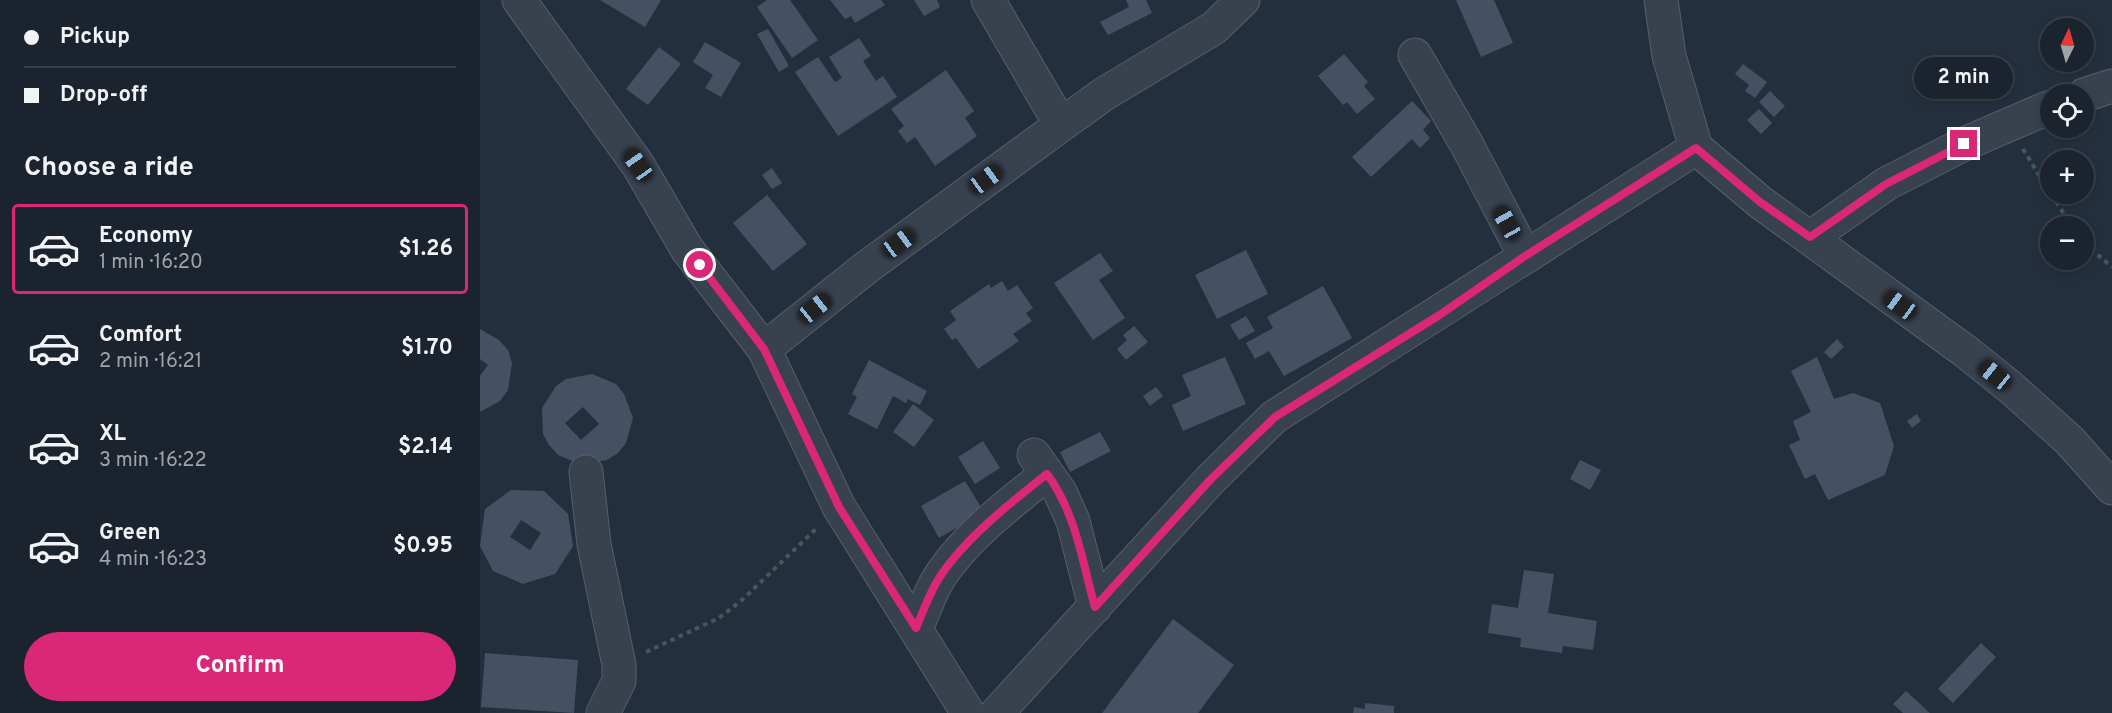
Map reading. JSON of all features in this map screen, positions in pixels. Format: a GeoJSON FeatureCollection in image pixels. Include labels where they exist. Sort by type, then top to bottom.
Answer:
{"type":"FeatureCollection","features":[{"type":"Feature","properties":{"kind":"street"},"geometry":{"type":"LineString","coordinates":[[519,0],[638,165],[687,249],[764,349],[839,507],[968,713]]}},
{"type":"Feature","properties":{"kind":"street"},"geometry":{"type":"LineString","coordinates":[[988,0],[1061,125]]}},
{"type":"Feature","properties":{"kind":"street"},"geometry":{"type":"LineString","coordinates":[[764,349],[867,267],[1061,125],[1104,94],[1214,28],[1243,0]]}},
{"type":"Feature","properties":{"kind":"street"},"geometry":{"type":"LineString","coordinates":[[1661,0],[1669,56],[1696,148],[1760,202],[2010,387],[2069,440],[2112,488]]}},
{"type":"Feature","properties":{"kind":"street"},"geometry":{"type":"LineString","coordinates":[[1415,55],[1525,256]]}},
{"type":"Feature","properties":{"kind":"street"},"geometry":{"type":"LineString","coordinates":[[2094,92],[2112,86]]}},
{"type":"Feature","properties":{"kind":"street"},"geometry":{"type":"LineString","coordinates":[[1810,237],[1886,184],[1964,144],[2040,112]]}},
{"type":"Feature","properties":{"kind":"street"},"geometry":{"type":"LineString","coordinates":[[997,713],[1210,480],[1275,417],[1438,316],[1525,256],[1696,148]]}},
{"type":"Feature","properties":{"kind":"street"},"geometry":{"type":"LineString","coordinates":[[916,628],[935,585],[949,564],[1009,503],[1040,464],[1060,492],[1073,520],[1095,607]]}},
{"type":"Feature","properties":{"kind":"street"},"geometry":{"type":"LineString","coordinates":[[586,472],[594,544],[616,646],[619,681],[603,713]]}},
{"type":"Feature","properties":{"kind":"path"},"geometry":{"type":"LineString","coordinates":[[2007,127],[2040,176]]}},
{"type":"Feature","properties":{"kind":"path"},"geometry":{"type":"LineString","coordinates":[[2094,252],[2112,267]]}},
{"type":"Feature","properties":{"kind":"path"},"geometry":{"type":"LineString","coordinates":[[619,681],[638,657],[657,646],[706,626],[742,600],[839,507]]}},
{"type":"Feature","properties":{"kind":"building"},"geometry":{"type":"Polygon","coordinates":[[[600,0],[661,0],[645,27],[600,0]]]}},
{"type":"Feature","properties":{"kind":"building"},"geometry":{"type":"Polygon","coordinates":[[[767,0],[790,0],[818,40],[792,58],[757,7],[767,0]]]}},
{"type":"Feature","properties":{"kind":"building"},"geometry":{"type":"Polygon","coordinates":[[[830,0],[881,0],[885,5],[855,23],[851,16],[845,19],[830,0]]]}},
{"type":"Feature","properties":{"kind":"building"},"geometry":{"type":"Polygon","coordinates":[[[914,0],[937,0],[940,7],[924,16],[914,0]]]}},
{"type":"Feature","properties":{"kind":"building"},"geometry":{"type":"Polygon","coordinates":[[[1126,0],[1146,0],[1152,13],[1108,35],[1100,22],[1129,7],[1126,0]]]}},
{"type":"Feature","properties":{"kind":"building"},"geometry":{"type":"Polygon","coordinates":[[[1456,0],[1494,0],[1513,43],[1481,57],[1456,0]]]}},
{"type":"Feature","properties":{"kind":"building"},"geometry":{"type":"Polygon","coordinates":[[[768,29],[789,66],[779,72],[757,34],[768,29]]]}},
{"type":"Feature","properties":{"kind":"building"},"geometry":{"type":"Polygon","coordinates":[[[859,38],[871,56],[863,61],[876,81],[883,76],[897,97],[838,136],[795,72],[818,57],[835,82],[842,78],[829,57],[859,38]]]}},
{"type":"Feature","properties":{"kind":"building"},"geometry":{"type":"Polygon","coordinates":[[[705,42],[741,63],[721,97],[705,88],[713,75],[693,62],[705,42]]]}},
{"type":"Feature","properties":{"kind":"building"},"geometry":{"type":"Polygon","coordinates":[[[659,47],[681,64],[648,105],[626,89],[659,47]]]}},
{"type":"Feature","properties":{"kind":"building"},"geometry":{"type":"Polygon","coordinates":[[[1344,54],[1368,82],[1364,86],[1375,99],[1357,114],[1347,102],[1343,105],[1318,76],[1344,54]]]}},
{"type":"Feature","properties":{"kind":"building"},"geometry":{"type":"Polygon","coordinates":[[[1743,64],[1767,82],[1755,98],[1745,91],[1749,85],[1735,74],[1743,64]]]}},
{"type":"Feature","properties":{"kind":"building"},"geometry":{"type":"Polygon","coordinates":[[[946,70],[974,111],[965,118],[977,136],[935,166],[915,137],[907,143],[898,131],[904,126],[891,109],[946,70]]]}},
{"type":"Feature","properties":{"kind":"building"},"geometry":{"type":"Polygon","coordinates":[[[1770,91],[1785,106],[1774,117],[1759,102],[1770,91]]]}},
{"type":"Feature","properties":{"kind":"building"},"geometry":{"type":"Polygon","coordinates":[[[1412,101],[1431,121],[1423,130],[1430,138],[1420,148],[1412,139],[1371,177],[1352,157],[1412,101]]]}},
{"type":"Feature","properties":{"kind":"building"},"geometry":{"type":"Polygon","coordinates":[[[1759,109],[1772,123],[1761,134],[1747,120],[1759,109]]]}},
{"type":"Feature","properties":{"kind":"building"},"geometry":{"type":"Polygon","coordinates":[[[772,168],[782,183],[772,189],[762,175],[772,168]]]}},
{"type":"Feature","properties":{"kind":"building"},"geometry":{"type":"Polygon","coordinates":[[[767,195],[807,244],[773,271],[733,223],[767,195]]]}},
{"type":"Feature","properties":{"kind":"building"},"geometry":{"type":"Polygon","coordinates":[[[1246,250],[1268,294],[1217,319],[1195,275],[1246,250]]]}},
{"type":"Feature","properties":{"kind":"building"},"geometry":{"type":"Polygon","coordinates":[[[1100,253],[1113,271],[1099,280],[1125,318],[1093,340],[1054,283],[1100,253]]]}},
{"type":"Feature","properties":{"kind":"building"},"geometry":{"type":"Polygon","coordinates":[[[1002,281],[1008,291],[1017,285],[1033,308],[1026,313],[1032,321],[1013,334],[1019,341],[978,369],[956,338],[952,340],[944,329],[956,320],[950,311],[989,284],[991,288],[1002,281]]]}},
{"type":"Feature","properties":{"kind":"building"},"geometry":{"type":"Polygon","coordinates":[[[1323,286],[1352,338],[1284,376],[1269,351],[1255,359],[1246,343],[1273,328],[1267,317],[1323,286]]]}},
{"type":"Feature","properties":{"kind":"building"},"geometry":{"type":"Polygon","coordinates":[[[1246,316],[1255,331],[1239,340],[1230,325],[1246,316]]]}},
{"type":"Feature","properties":{"kind":"building"},"geometry":{"type":"Polygon","coordinates":[[[1134,326],[1148,342],[1126,360],[1117,349],[1127,340],[1123,335],[1134,326]]]}},
{"type":"Feature","properties":{"kind":"building"},"geometry":{"type":"Polygon","coordinates":[[[480,329],[499,340],[508,350],[512,363],[508,390],[500,401],[480,412],[480,376],[488,365],[480,359],[480,329]]]}},
{"type":"Feature","properties":{"kind":"building"},"geometry":{"type":"Polygon","coordinates":[[[1837,339],[1844,347],[1831,359],[1824,352],[1837,339]]]}},
{"type":"Feature","properties":{"kind":"building"},"geometry":{"type":"Polygon","coordinates":[[[1225,357],[1246,404],[1183,431],[1172,405],[1191,396],[1182,375],[1225,357]]]}},
{"type":"Feature","properties":{"kind":"building"},"geometry":{"type":"Polygon","coordinates":[[[1817,357],[1834,399],[1853,393],[1880,403],[1894,446],[1885,475],[1828,500],[1815,474],[1805,479],[1789,445],[1800,440],[1793,421],[1811,412],[1791,371],[1817,357]]]}},
{"type":"Feature","properties":{"kind":"building"},"geometry":{"type":"Polygon","coordinates":[[[869,360],[927,391],[920,405],[908,399],[906,403],[893,396],[877,429],[848,414],[857,397],[852,394],[869,360]]]}},
{"type":"Feature","properties":{"kind":"building"},"geometry":{"type":"Polygon","coordinates":[[[592,374],[616,384],[624,394],[633,418],[626,443],[618,453],[607,460],[582,465],[558,455],[543,434],[542,408],[556,386],[566,379],[592,374]],[[583,407],[565,423],[581,440],[599,424],[583,407]]]}},
{"type":"Feature","properties":{"kind":"building"},"geometry":{"type":"Polygon","coordinates":[[[1156,387],[1163,396],[1150,406],[1143,396],[1156,387]]]}},
{"type":"Feature","properties":{"kind":"building"},"geometry":{"type":"Polygon","coordinates":[[[913,404],[934,420],[914,447],[893,432],[913,404]]]}},
{"type":"Feature","properties":{"kind":"building"},"geometry":{"type":"Polygon","coordinates":[[[1917,414],[1921,421],[1912,428],[1907,421],[1917,414]]]}},
{"type":"Feature","properties":{"kind":"building"},"geometry":{"type":"Polygon","coordinates":[[[1100,432],[1111,451],[1070,472],[1060,452],[1100,432]]]}},
{"type":"Feature","properties":{"kind":"building"},"geometry":{"type":"Polygon","coordinates":[[[983,441],[1000,468],[975,484],[958,457],[983,441]]]}},
{"type":"Feature","properties":{"kind":"building"},"geometry":{"type":"Polygon","coordinates":[[[1580,460],[1601,470],[1590,490],[1570,479],[1580,460]]]}},
{"type":"Feature","properties":{"kind":"building"},"geometry":{"type":"Polygon","coordinates":[[[965,481],[984,512],[939,538],[921,506],[965,481]]]}},
{"type":"Feature","properties":{"kind":"building"},"geometry":{"type":"Polygon","coordinates":[[[511,490],[544,491],[568,514],[573,546],[555,574],[523,584],[493,571],[480,546],[485,509],[511,490]],[[521,520],[510,537],[530,550],[541,533],[521,520]]]}},
{"type":"Feature","properties":{"kind":"building"},"geometry":{"type":"Polygon","coordinates":[[[1524,570],[1554,574],[1548,613],[1597,621],[1593,650],[1563,646],[1562,653],[1520,647],[1521,638],[1488,633],[1492,604],[1518,608],[1524,570]]]}},
{"type":"Feature","properties":{"kind":"building"},"geometry":{"type":"Polygon","coordinates":[[[1173,619],[1234,665],[1198,713],[1102,713],[1173,619]]]}},
{"type":"Feature","properties":{"kind":"building"},"geometry":{"type":"Polygon","coordinates":[[[1981,643],[1996,657],[1953,703],[1938,689],[1981,643]]]}},
{"type":"Feature","properties":{"kind":"building"},"geometry":{"type":"Polygon","coordinates":[[[485,653],[578,660],[574,713],[481,707],[485,653]]]}},
{"type":"Feature","properties":{"kind":"building"},"geometry":{"type":"Polygon","coordinates":[[[1906,691],[1930,713],[1903,713],[1893,704],[1906,691]]]}},
{"type":"Feature","properties":{"kind":"building"},"geometry":{"type":"Polygon","coordinates":[[[1365,703],[1394,706],[1394,713],[1353,713],[1354,707],[1365,709],[1365,703]]]}},
{"type":"Feature","properties":{"kind":"route"},"geometry":{"type":"LineString","coordinates":[[700,265],[764,349],[839,507],[916,628],[935,585],[949,564],[1009,503],[1047,474],[1060,492],[1073,520],[1095,607],[1210,480],[1275,417],[1438,316],[1525,256],[1696,148],[1760,202],[1810,237],[1886,184],[1964,144]]}}]}
